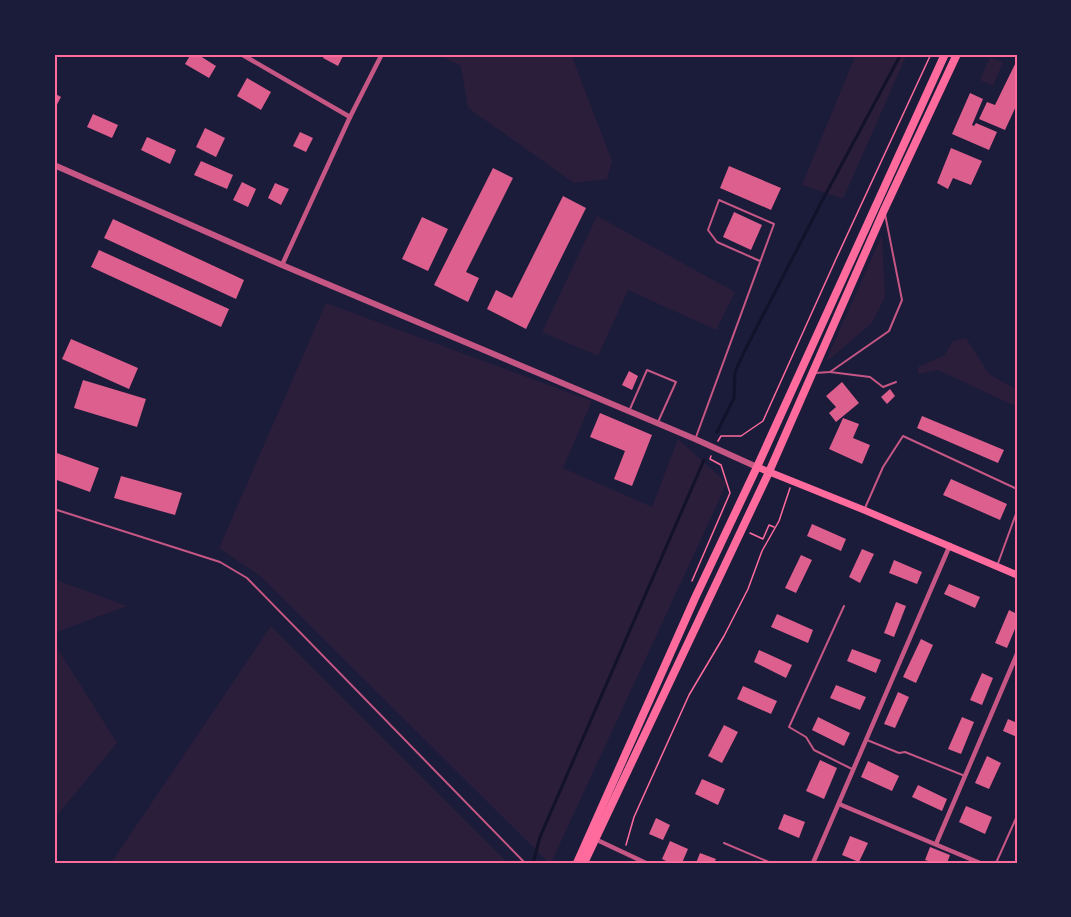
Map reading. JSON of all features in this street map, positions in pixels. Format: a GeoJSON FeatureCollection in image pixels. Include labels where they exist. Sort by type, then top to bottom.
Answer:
{"type":"FeatureCollection","features":[{"type":"Feature","properties":{"kind":"highway"},"geometry":{"type":"LineString","coordinates":[[577,863],[695,598],[945,54]]}},
{"type":"Feature","properties":{"kind":"highway"},"geometry":{"type":"LineString","coordinates":[[584,863],[769,472],[884,210],[957,54]]}},
{"type":"Feature","properties":{"kind":"main road"},"geometry":{"type":"LineString","coordinates":[[757,467],[1017,574]]}},
{"type":"Feature","properties":{"kind":"street"},"geometry":{"type":"LineString","coordinates":[[241,54],[350,117]]}},
{"type":"Feature","properties":{"kind":"street"},"geometry":{"type":"LineString","coordinates":[[282,265],[350,117],[382,54]]}},
{"type":"Feature","properties":{"kind":"street"},"geometry":{"type":"LineString","coordinates":[[54,165],[282,265],[757,467]]}},
{"type":"Feature","properties":{"kind":"street"},"geometry":{"type":"LineString","coordinates":[[813,863],[950,545]]}},
{"type":"Feature","properties":{"kind":"street"},"geometry":{"type":"LineString","coordinates":[[936,844],[1017,654]]}},
{"type":"Feature","properties":{"kind":"street"},"geometry":{"type":"LineString","coordinates":[[838,804],[980,863]]}},
{"type":"Feature","properties":{"kind":"street"},"geometry":{"type":"LineString","coordinates":[[595,839],[646,863]]}},
{"type":"Feature","properties":{"kind":"lane"},"geometry":{"type":"LineString","coordinates":[[695,440],[774,224],[719,200],[708,230],[717,242],[760,261]]}},
{"type":"Feature","properties":{"kind":"lane"},"geometry":{"type":"LineString","coordinates":[[830,372],[889,331],[902,300],[884,210]]}},
{"type":"Feature","properties":{"kind":"lane"},"geometry":{"type":"LineString","coordinates":[[629,411],[647,370],[676,382],[658,424]]}},
{"type":"Feature","properties":{"kind":"lane"},"geometry":{"type":"LineString","coordinates":[[813,373],[830,372],[870,377],[883,387],[896,382]]}},
{"type":"Feature","properties":{"kind":"lane"},"geometry":{"type":"LineString","coordinates":[[864,510],[883,466],[903,436],[1017,489]]}},
{"type":"Feature","properties":{"kind":"lane"},"geometry":{"type":"LineString","coordinates":[[54,509],[220,562],[247,578],[525,863]]}},
{"type":"Feature","properties":{"kind":"lane"},"geometry":{"type":"LineString","coordinates":[[997,566],[1017,511]]}},
{"type":"Feature","properties":{"kind":"lane"},"geometry":{"type":"LineString","coordinates":[[844,606],[789,727],[806,737],[813,750],[854,769]]}},
{"type":"Feature","properties":{"kind":"lane"},"geometry":{"type":"LineString","coordinates":[[866,740],[899,753],[905,752],[965,776]]}},
{"type":"Feature","properties":{"kind":"lane"},"geometry":{"type":"LineString","coordinates":[[996,863],[1017,816]]}},
{"type":"Feature","properties":{"kind":"lane"},"geometry":{"type":"LineString","coordinates":[[724,843],[771,863]]}},
{"type":"Feature","properties":{"kind":"path"},"geometry":{"type":"LineString","coordinates":[[623,853],[634,817],[689,695],[729,627],[748,589],[762,551],[779,521],[792,482]]}},
{"type":"Feature","properties":{"kind":"path"},"geometry":{"type":"LineString","coordinates":[[725,505],[730,507]]}},
{"type":"Feature","properties":{"kind":"path"},"geometry":{"type":"LineString","coordinates":[[763,539],[769,525],[776,528]]}},
{"type":"Feature","properties":{"kind":"shaded area"},"geometry":{"type":"Polygon","coordinates":[[[441,54],[571,54],[612,161],[607,179],[574,183],[468,108],[461,66],[441,54]]]}},
{"type":"Feature","properties":{"kind":"shaded area"},"geometry":{"type":"Polygon","coordinates":[[[856,54],[907,54],[843,199],[802,185],[856,54]]]}},
{"type":"Feature","properties":{"kind":"shaded area"},"geometry":{"type":"Polygon","coordinates":[[[990,57],[1003,62],[993,86],[980,80],[990,57]]]}},
{"type":"Feature","properties":{"kind":"shaded area"},"geometry":{"type":"Polygon","coordinates":[[[597,216],[735,292],[716,330],[628,290],[598,356],[542,332],[597,216]]]}},
{"type":"Feature","properties":{"kind":"shaded area"},"geometry":{"type":"Polygon","coordinates":[[[882,235],[885,297],[872,323],[825,363],[882,235]]]}},
{"type":"Feature","properties":{"kind":"shaded area"},"geometry":{"type":"Polygon","coordinates":[[[326,303],[592,401],[563,468],[652,507],[678,439],[727,483],[551,863],[260,576],[219,548],[326,303]]]}},
{"type":"Feature","properties":{"kind":"shaded area"},"geometry":{"type":"Polygon","coordinates":[[[966,338],[989,374],[1017,390],[1017,407],[938,370],[918,374],[918,367],[945,355],[953,341],[966,338]]]}},
{"type":"Feature","properties":{"kind":"shaded area"},"geometry":{"type":"Polygon","coordinates":[[[54,579],[127,606],[54,633],[54,579]]]}},
{"type":"Feature","properties":{"kind":"shaded area"},"geometry":{"type":"Polygon","coordinates":[[[271,626],[508,863],[111,863],[271,626]]]}},
{"type":"Feature","properties":{"kind":"shaded area"},"geometry":{"type":"Polygon","coordinates":[[[54,643],[117,743],[54,819],[54,643]]]}},
{"type":"Feature","properties":{"kind":"building"},"geometry":{"type":"Polygon","coordinates":[[[191,54],[197,54],[216,66],[209,78],[185,64],[191,54]]]}},
{"type":"Feature","properties":{"kind":"building"},"geometry":{"type":"Polygon","coordinates":[[[325,54],[344,54],[338,66],[323,58],[325,54]]]}},
{"type":"Feature","properties":{"kind":"building"},"geometry":{"type":"Polygon","coordinates":[[[1017,60],[1017,104],[1005,130],[979,119],[987,102],[995,105],[1017,60]]]}},
{"type":"Feature","properties":{"kind":"building"},"geometry":{"type":"Polygon","coordinates":[[[247,78],[271,92],[261,110],[237,96],[247,78]]]}},
{"type":"Feature","properties":{"kind":"building"},"geometry":{"type":"Polygon","coordinates":[[[54,93],[61,97],[54,110],[54,93]]]}},
{"type":"Feature","properties":{"kind":"building"},"geometry":{"type":"Polygon","coordinates":[[[970,93],[983,99],[972,125],[976,123],[997,132],[989,150],[952,134],[970,93]]]}},
{"type":"Feature","properties":{"kind":"building"},"geometry":{"type":"Polygon","coordinates":[[[93,114],[118,125],[112,138],[87,127],[93,114]]]}},
{"type":"Feature","properties":{"kind":"building"},"geometry":{"type":"Polygon","coordinates":[[[205,128],[225,138],[216,157],[196,147],[205,128]]]}},
{"type":"Feature","properties":{"kind":"building"},"geometry":{"type":"Polygon","coordinates":[[[300,132],[313,138],[306,152],[293,146],[300,132]]]}},
{"type":"Feature","properties":{"kind":"building"},"geometry":{"type":"Polygon","coordinates":[[[147,137],[176,150],[170,164],[141,150],[147,137]]]}},
{"type":"Feature","properties":{"kind":"building"},"geometry":{"type":"Polygon","coordinates":[[[951,148],[982,161],[971,185],[953,178],[948,189],[937,183],[951,148]]]}},
{"type":"Feature","properties":{"kind":"building"},"geometry":{"type":"Polygon","coordinates":[[[201,161],[233,175],[227,189],[194,175],[201,161]]]}},
{"type":"Feature","properties":{"kind":"building"},"geometry":{"type":"Polygon","coordinates":[[[729,166],[781,188],[771,210],[720,188],[729,166]]]}},
{"type":"Feature","properties":{"kind":"building"},"geometry":{"type":"Polygon","coordinates":[[[493,168],[513,178],[466,272],[479,278],[468,302],[434,285],[493,168]]]}},
{"type":"Feature","properties":{"kind":"building"},"geometry":{"type":"Polygon","coordinates":[[[242,182],[256,189],[248,207],[233,200],[242,182]]]}},
{"type":"Feature","properties":{"kind":"building"},"geometry":{"type":"Polygon","coordinates":[[[275,183],[289,189],[281,205],[268,198],[275,183]]]}},
{"type":"Feature","properties":{"kind":"building"},"geometry":{"type":"Polygon","coordinates":[[[563,196],[586,208],[526,329],[487,309],[496,290],[512,298],[563,196]]]}},
{"type":"Feature","properties":{"kind":"building"},"geometry":{"type":"Polygon","coordinates":[[[734,212],[762,225],[751,250],[723,237],[734,212]]]}},
{"type":"Feature","properties":{"kind":"building"},"geometry":{"type":"Polygon","coordinates":[[[422,217],[448,229],[428,271],[402,259],[422,217]]]}},
{"type":"Feature","properties":{"kind":"building"},"geometry":{"type":"Polygon","coordinates":[[[113,219],[244,280],[236,299],[104,238],[113,219]]]}},
{"type":"Feature","properties":{"kind":"building"},"geometry":{"type":"Polygon","coordinates":[[[99,250],[229,309],[221,327],[91,267],[99,250]]]}},
{"type":"Feature","properties":{"kind":"building"},"geometry":{"type":"Polygon","coordinates":[[[71,339],[138,368],[129,389],[62,359],[71,339]]]}},
{"type":"Feature","properties":{"kind":"building"},"geometry":{"type":"Polygon","coordinates":[[[629,371],[638,376],[632,390],[622,385],[629,371]]]}},
{"type":"Feature","properties":{"kind":"building"},"geometry":{"type":"Polygon","coordinates":[[[83,380],[146,399],[137,427],[74,408],[83,380]]]}},
{"type":"Feature","properties":{"kind":"building"},"geometry":{"type":"Polygon","coordinates":[[[842,382],[859,403],[836,422],[829,413],[836,407],[826,396],[842,382]]]}},
{"type":"Feature","properties":{"kind":"building"},"geometry":{"type":"Polygon","coordinates":[[[890,389],[895,396],[887,404],[881,397],[890,389]]]}},
{"type":"Feature","properties":{"kind":"building"},"geometry":{"type":"Polygon","coordinates":[[[600,413],[652,435],[632,486],[614,479],[625,451],[590,437],[600,413]]]}},
{"type":"Feature","properties":{"kind":"building"},"geometry":{"type":"Polygon","coordinates":[[[922,416],[1004,450],[998,463],[917,428],[922,416]]]}},
{"type":"Feature","properties":{"kind":"building"},"geometry":{"type":"Polygon","coordinates":[[[843,418],[859,424],[853,438],[870,445],[862,464],[829,449],[843,418]]]}},
{"type":"Feature","properties":{"kind":"building"},"geometry":{"type":"Polygon","coordinates":[[[54,452],[99,468],[90,492],[54,479],[54,452]]]}},
{"type":"Feature","properties":{"kind":"building"},"geometry":{"type":"Polygon","coordinates":[[[121,476],[182,493],[175,515],[114,498],[121,476]]]}},
{"type":"Feature","properties":{"kind":"building"},"geometry":{"type":"Polygon","coordinates":[[[951,479],[1007,504],[1000,520],[943,495],[951,479]]]}},
{"type":"Feature","properties":{"kind":"building"},"geometry":{"type":"Polygon","coordinates":[[[812,524],[846,539],[841,551],[807,536],[812,524]]]}},
{"type":"Feature","properties":{"kind":"building"},"geometry":{"type":"Polygon","coordinates":[[[862,549],[874,554],[860,583],[849,577],[862,549]]]}},
{"type":"Feature","properties":{"kind":"building"},"geometry":{"type":"Polygon","coordinates":[[[801,555],[812,560],[796,593],[785,588],[801,555]]]}},
{"type":"Feature","properties":{"kind":"building"},"geometry":{"type":"Polygon","coordinates":[[[894,560],[922,572],[917,584],[889,573],[894,560]]]}},
{"type":"Feature","properties":{"kind":"building"},"geometry":{"type":"Polygon","coordinates":[[[949,584],[980,597],[975,608],[944,594],[949,584]]]}},
{"type":"Feature","properties":{"kind":"building"},"geometry":{"type":"Polygon","coordinates":[[[896,602],[906,606],[894,637],[884,633],[896,602]]]}},
{"type":"Feature","properties":{"kind":"building"},"geometry":{"type":"Polygon","coordinates":[[[1009,610],[1017,614],[1017,624],[1007,648],[995,643],[1009,610]]]}},
{"type":"Feature","properties":{"kind":"building"},"geometry":{"type":"Polygon","coordinates":[[[777,614],[813,630],[808,643],[771,627],[777,614]]]}},
{"type":"Feature","properties":{"kind":"building"},"geometry":{"type":"Polygon","coordinates":[[[921,639],[933,645],[916,683],[903,677],[921,639]]]}},
{"type":"Feature","properties":{"kind":"building"},"geometry":{"type":"Polygon","coordinates":[[[852,649],[881,660],[876,673],[847,661],[852,649]]]}},
{"type":"Feature","properties":{"kind":"building"},"geometry":{"type":"Polygon","coordinates":[[[759,650],[792,665],[786,678],[754,662],[759,650]]]}},
{"type":"Feature","properties":{"kind":"building"},"geometry":{"type":"Polygon","coordinates":[[[982,673],[993,678],[982,705],[970,700],[982,673]]]}},
{"type":"Feature","properties":{"kind":"building"},"geometry":{"type":"Polygon","coordinates":[[[836,685],[866,697],[860,710],[830,698],[836,685]]]}},
{"type":"Feature","properties":{"kind":"building"},"geometry":{"type":"Polygon","coordinates":[[[743,686],[777,701],[771,714],[737,699],[743,686]]]}},
{"type":"Feature","properties":{"kind":"building"},"geometry":{"type":"Polygon","coordinates":[[[898,692],[909,697],[895,728],[884,724],[898,692]]]}},
{"type":"Feature","properties":{"kind":"building"},"geometry":{"type":"Polygon","coordinates":[[[818,717],[850,733],[844,746],[812,730],[818,717]]]}},
{"type":"Feature","properties":{"kind":"building"},"geometry":{"type":"Polygon","coordinates":[[[962,717],[974,722],[961,754],[948,749],[962,717]]]}},
{"type":"Feature","properties":{"kind":"building"},"geometry":{"type":"Polygon","coordinates":[[[1008,719],[1017,723],[1017,737],[1003,731],[1008,719]]]}},
{"type":"Feature","properties":{"kind":"building"},"geometry":{"type":"Polygon","coordinates":[[[724,725],[738,732],[722,763],[708,756],[724,725]]]}},
{"type":"Feature","properties":{"kind":"building"},"geometry":{"type":"Polygon","coordinates":[[[987,756],[1001,763],[989,789],[975,783],[987,756]]]}},
{"type":"Feature","properties":{"kind":"building"},"geometry":{"type":"Polygon","coordinates":[[[820,760],[837,768],[824,799],[806,791],[820,760]]]}},
{"type":"Feature","properties":{"kind":"building"},"geometry":{"type":"Polygon","coordinates":[[[868,761],[899,776],[892,791],[861,777],[868,761]]]}},
{"type":"Feature","properties":{"kind":"building"},"geometry":{"type":"Polygon","coordinates":[[[702,779],[725,789],[718,805],[695,794],[702,779]]]}},
{"type":"Feature","properties":{"kind":"building"},"geometry":{"type":"Polygon","coordinates":[[[918,785],[947,799],[942,811],[912,797],[918,785]]]}},
{"type":"Feature","properties":{"kind":"building"},"geometry":{"type":"Polygon","coordinates":[[[966,806],[992,817],[985,834],[959,822],[966,806]]]}},
{"type":"Feature","properties":{"kind":"building"},"geometry":{"type":"Polygon","coordinates":[[[784,814],[805,822],[799,838],[778,829],[784,814]]]}},
{"type":"Feature","properties":{"kind":"building"},"geometry":{"type":"Polygon","coordinates":[[[656,818],[670,825],[663,840],[649,834],[656,818]]]}},
{"type":"Feature","properties":{"kind":"building"},"geometry":{"type":"Polygon","coordinates":[[[850,836],[868,843],[859,862],[842,855],[850,836]]]}},
{"type":"Feature","properties":{"kind":"building"},"geometry":{"type":"Polygon","coordinates":[[[670,841],[688,849],[682,863],[670,863],[662,859],[670,841]]]}},
{"type":"Feature","properties":{"kind":"building"},"geometry":{"type":"Polygon","coordinates":[[[930,847],[950,855],[947,863],[925,860],[930,847]]]}},
{"type":"Feature","properties":{"kind":"building"},"geometry":{"type":"Polygon","coordinates":[[[700,853],[716,859],[714,863],[696,863],[700,853]]]}},
{"type":"Feature","properties":{"kind":"waterway"},"geometry":{"type":"LineString","coordinates":[[717,432],[734,398],[735,372],[744,352],[901,54]]}},
{"type":"Feature","properties":{"kind":"waterway"},"geometry":{"type":"LineString","coordinates":[[533,863],[540,837],[704,460]]}}]}
